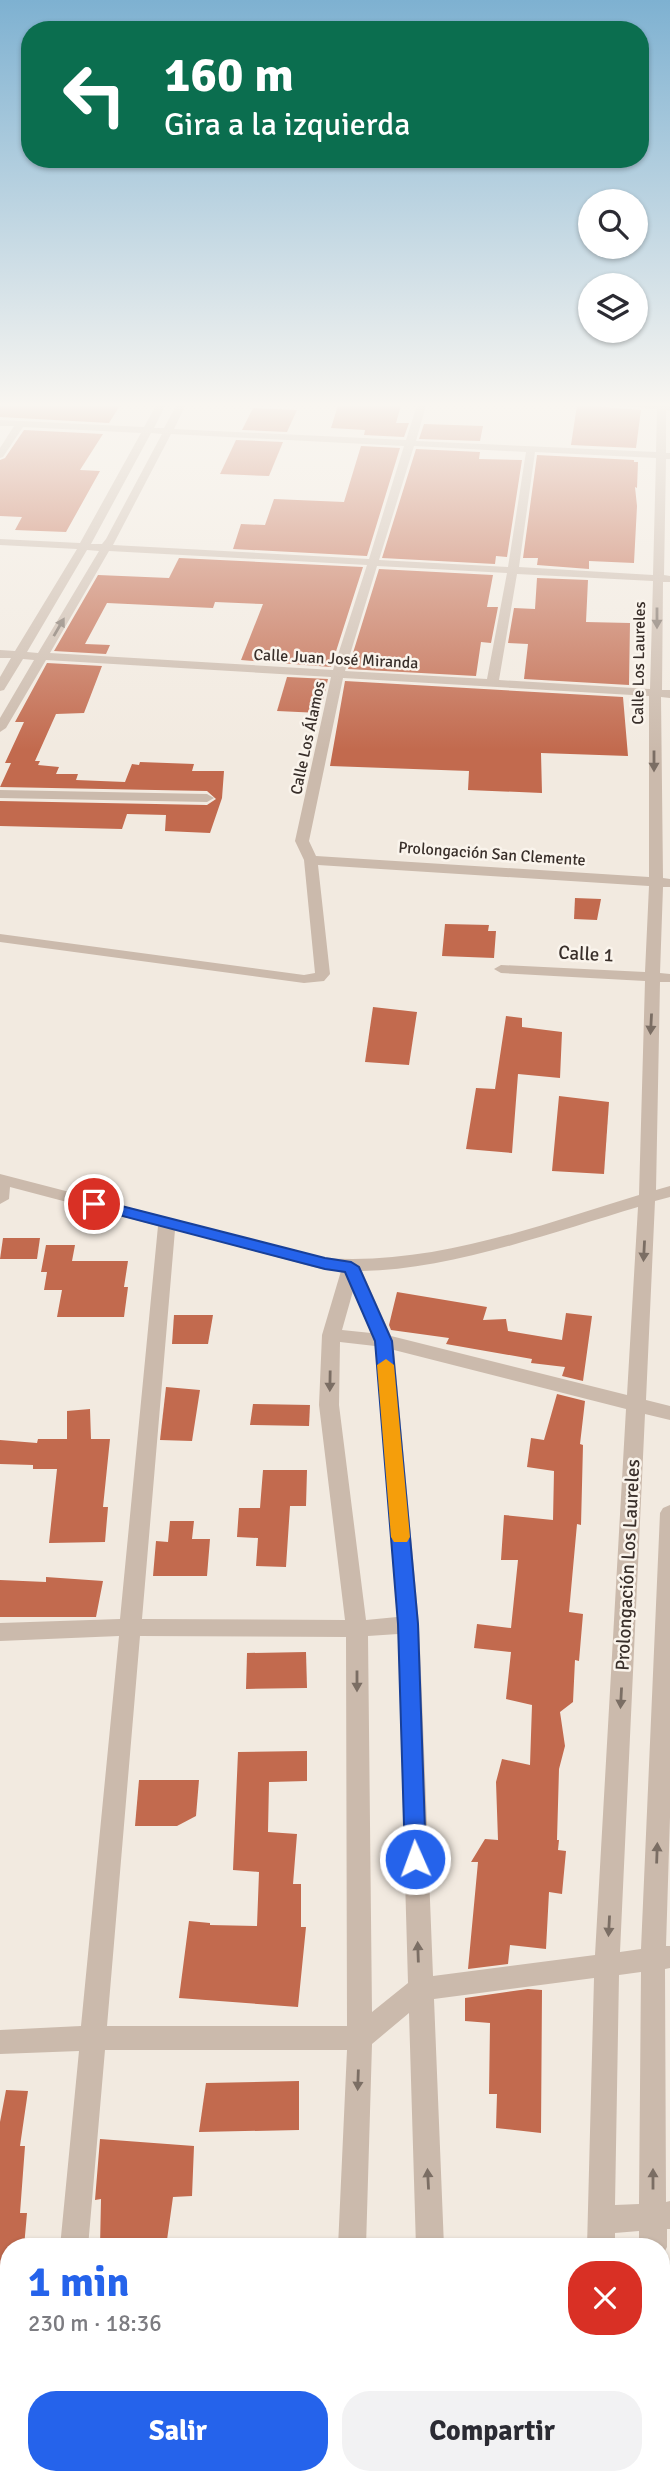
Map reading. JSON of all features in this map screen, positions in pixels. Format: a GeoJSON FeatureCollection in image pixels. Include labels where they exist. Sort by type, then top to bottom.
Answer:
{"type":"FeatureCollection","features":[{"type":"Feature","properties":{"kind":"street"},"geometry":{"type":"LineString","coordinates":[[0,687],[99,518]]}},
{"type":"Feature","properties":{"kind":"street"},"geometry":{"type":"LineString","coordinates":[[0,728],[121,518]]}},
{"type":"Feature","properties":{"kind":"street","name":"Calle Los Álamos"},"geometry":{"type":"LineString","coordinates":[[311,860],[302,841],[338,674],[386,518]]}},
{"type":"Feature","properties":{"kind":"street"},"geometry":{"type":"LineString","coordinates":[[492,684],[520,518]]}},
{"type":"Feature","properties":{"kind":"street","name":"Calle Los Laureles"},"geometry":{"type":"LineString","coordinates":[[661,518],[657,574],[663,694],[654,761],[663,883]]}},
{"type":"Feature","properties":{"kind":"street"},"geometry":{"type":"LineString","coordinates":[[0,534],[86,542]]}},
{"type":"Feature","properties":{"kind":"street"},"geometry":{"type":"LineString","coordinates":[[0,542],[86,542],[513,567],[657,574],[670,571]]}},
{"type":"Feature","properties":{"kind":"street"},"geometry":{"type":"LineString","coordinates":[[657,574],[670,579]]}},
{"type":"Feature","properties":{"kind":"street","name":"Calle Juan José Miranda"},"geometry":{"type":"LineString","coordinates":[[0,654],[663,694]]}},
{"type":"Feature","properties":{"kind":"street"},"geometry":{"type":"LineString","coordinates":[[0,794],[207,798]]}},
{"type":"Feature","properties":{"kind":"street"},"geometry":{"type":"LineString","coordinates":[[0,938],[304,979],[319,978],[323,974],[323,961],[311,860]]}},
{"type":"Feature","properties":{"kind":"street","name":"Prolongación San Clemente"},"geometry":{"type":"LineString","coordinates":[[311,860],[663,883]]}},
{"type":"Feature","properties":{"kind":"street","name":"Prolongación Los Laureles"},"geometry":{"type":"LineString","coordinates":[[601,2234],[607,1965],[647,1198],[649,1066],[662,977],[663,883]]}},
{"type":"Feature","properties":{"kind":"street","name":"Calle 1"},"geometry":{"type":"LineString","coordinates":[[501,969],[662,977]]}},
{"type":"Feature","properties":{"kind":"street"},"geometry":{"type":"LineString","coordinates":[[0,1199],[1,1179],[325,1264],[374,1267],[467,1250],[670,1191]]}},
{"type":"Feature","properties":{"kind":"street"},"geometry":{"type":"LineString","coordinates":[[75,2238],[167,1223]]}},
{"type":"Feature","properties":{"kind":"street"},"geometry":{"type":"LineString","coordinates":[[351,1267],[331,1335],[330,1405],[357,1629],[360,2038],[352,2238]]}},
{"type":"Feature","properties":{"kind":"street"},"geometry":{"type":"LineString","coordinates":[[351,1267],[384,1341],[408,1624],[430,2238]]}},
{"type":"Feature","properties":{"kind":"street"},"geometry":{"type":"LineString","coordinates":[[331,1335],[384,1341],[670,1413]]}},
{"type":"Feature","properties":{"kind":"street","name":"Prolongación Los Laureles"},"geometry":{"type":"LineString","coordinates":[[655,2238],[661,2216],[662,1958],[670,1513]]}},
{"type":"Feature","properties":{"kind":"street"},"geometry":{"type":"LineString","coordinates":[[0,1632],[131,1627],[357,1629],[408,1624]]}},
{"type":"Feature","properties":{"kind":"street"},"geometry":{"type":"LineString","coordinates":[[0,2042],[93,2038],[360,2038],[419,1989],[662,1958]]}},
{"type":"Feature","properties":{"kind":"street"},"geometry":{"type":"LineString","coordinates":[[601,2234],[661,2216]]}},
{"type":"Feature","properties":{"kind":"building"},"geometry":{"type":"Polygon","coordinates":[[[22,518],[74,518],[66,532],[15,530],[22,518]]]}},
{"type":"Feature","properties":{"kind":"building"},"geometry":{"type":"Polygon","coordinates":[[[267,518],[379,518],[367,556],[233,549],[241,524],[265,525],[267,518]]]}},
{"type":"Feature","properties":{"kind":"building"},"geometry":{"type":"Polygon","coordinates":[[[395,518],[513,518],[507,557],[496,556],[495,564],[382,558],[395,518]]]}},
{"type":"Feature","properties":{"kind":"building"},"geometry":{"type":"Polygon","coordinates":[[[528,518],[636,518],[634,563],[589,561],[589,569],[537,565],[538,558],[523,558],[528,518]]]}},
{"type":"Feature","properties":{"kind":"building"},"geometry":{"type":"Polygon","coordinates":[[[179,558],[363,567],[331,667],[241,660],[263,604],[215,602],[213,608],[107,603],[85,644],[110,645],[106,654],[54,651],[98,575],[169,578],[179,558]]]}},
{"type":"Feature","properties":{"kind":"building"},"geometry":{"type":"Polygon","coordinates":[[[379,569],[493,575],[487,607],[498,607],[491,643],[481,642],[476,676],[348,669],[379,569]]]}},
{"type":"Feature","properties":{"kind":"building"},"geometry":{"type":"Polygon","coordinates":[[[537,578],[588,580],[586,622],[630,623],[629,685],[524,679],[528,644],[508,643],[514,608],[535,609],[537,578]]]}},
{"type":"Feature","properties":{"kind":"building"},"geometry":{"type":"Polygon","coordinates":[[[47,663],[102,666],[84,713],[56,714],[35,761],[40,761],[38,765],[59,767],[56,774],[78,774],[76,780],[125,782],[132,764],[139,765],[140,762],[194,764],[192,771],[224,771],[222,798],[210,833],[165,831],[166,815],[127,814],[122,829],[0,826],[0,801],[207,805],[216,799],[207,791],[0,787],[11,763],[5,763],[24,722],[15,722],[47,663]]]}},
{"type":"Feature","properties":{"kind":"building"},"geometry":{"type":"Polygon","coordinates":[[[287,677],[328,679],[320,713],[277,711],[287,677]]]}},
{"type":"Feature","properties":{"kind":"building"},"geometry":{"type":"Polygon","coordinates":[[[345,681],[623,697],[628,756],[541,753],[542,793],[468,790],[469,771],[330,766],[345,681]]]}},
{"type":"Feature","properties":{"kind":"building"},"geometry":{"type":"Polygon","coordinates":[[[575,898],[601,899],[597,920],[574,919],[575,898]]]}},
{"type":"Feature","properties":{"kind":"building"},"geometry":{"type":"Polygon","coordinates":[[[445,924],[489,925],[488,931],[496,931],[494,958],[442,956],[445,924]]]}},
{"type":"Feature","properties":{"kind":"building"},"geometry":{"type":"Polygon","coordinates":[[[373,1007],[417,1012],[409,1065],[365,1062],[373,1007]]]}},
{"type":"Feature","properties":{"kind":"building"},"geometry":{"type":"Polygon","coordinates":[[[506,1016],[522,1018],[522,1027],[562,1032],[560,1078],[518,1074],[512,1153],[466,1149],[476,1088],[495,1089],[506,1016]]]}},
{"type":"Feature","properties":{"kind":"building"},"geometry":{"type":"Polygon","coordinates":[[[559,1096],[609,1102],[604,1174],[552,1171],[559,1096]]]}},
{"type":"Feature","properties":{"kind":"building"},"geometry":{"type":"Polygon","coordinates":[[[3,1238],[40,1238],[37,1259],[0,1259],[3,1238]]]}},
{"type":"Feature","properties":{"kind":"building"},"geometry":{"type":"Polygon","coordinates":[[[46,1245],[75,1245],[72,1261],[128,1261],[124,1287],[128,1287],[124,1317],[57,1317],[62,1290],[44,1290],[47,1272],[41,1272],[46,1245]]]}},
{"type":"Feature","properties":{"kind":"building"},"geometry":{"type":"Polygon","coordinates":[[[397,1292],[487,1307],[483,1320],[506,1319],[508,1331],[562,1340],[566,1313],[592,1316],[583,1381],[562,1376],[565,1367],[531,1363],[532,1359],[446,1344],[449,1338],[391,1330],[389,1325],[397,1292]]]}},
{"type":"Feature","properties":{"kind":"building"},"geometry":{"type":"Polygon","coordinates":[[[174,1315],[213,1315],[208,1344],[172,1344],[174,1315]]]}},
{"type":"Feature","properties":{"kind":"building"},"geometry":{"type":"Polygon","coordinates":[[[166,1387],[200,1390],[192,1441],[160,1440],[166,1387]]]}},
{"type":"Feature","properties":{"kind":"building"},"geometry":{"type":"Polygon","coordinates":[[[557,1394],[585,1401],[580,1444],[583,1445],[581,1525],[577,1524],[569,1612],[583,1614],[579,1661],[575,1660],[573,1702],[560,1712],[565,1746],[559,1769],[557,1840],[558,1850],[566,1851],[562,1894],[549,1892],[546,1949],[510,1945],[508,1964],[468,1969],[478,1862],[471,1862],[485,1839],[498,1840],[496,1782],[502,1759],[530,1765],[532,1705],[506,1699],[511,1652],[474,1648],[477,1624],[511,1628],[518,1560],[501,1560],[504,1515],[553,1520],[554,1471],[527,1467],[531,1438],[544,1440],[557,1394]]]}},
{"type":"Feature","properties":{"kind":"building"},"geometry":{"type":"Polygon","coordinates":[[[253,1404],[310,1405],[309,1426],[250,1425],[253,1404]]]}},
{"type":"Feature","properties":{"kind":"building"},"geometry":{"type":"Polygon","coordinates":[[[90,1409],[91,1439],[110,1439],[103,1507],[108,1507],[105,1542],[49,1543],[57,1469],[0,1464],[0,1440],[37,1443],[38,1439],[67,1439],[67,1411],[90,1409]]]}},
{"type":"Feature","properties":{"kind":"building"},"geometry":{"type":"Polygon","coordinates":[[[263,1470],[307,1470],[306,1506],[290,1506],[286,1567],[256,1566],[258,1538],[237,1537],[239,1508],[260,1508],[263,1470]]]}},
{"type":"Feature","properties":{"kind":"building"},"geometry":{"type":"Polygon","coordinates":[[[170,1521],[194,1521],[192,1539],[210,1539],[207,1576],[153,1576],[156,1541],[168,1542],[170,1521]]]}},
{"type":"Feature","properties":{"kind":"building"},"geometry":{"type":"Polygon","coordinates":[[[46,1577],[103,1581],[96,1617],[0,1617],[0,1580],[46,1582],[46,1577]]]}},
{"type":"Feature","properties":{"kind":"building"},"geometry":{"type":"Polygon","coordinates":[[[306,1652],[307,1688],[246,1689],[247,1653],[306,1652]]]}},
{"type":"Feature","properties":{"kind":"building"},"geometry":{"type":"Polygon","coordinates":[[[307,1751],[307,1781],[269,1782],[268,1832],[297,1834],[293,1884],[301,1884],[301,1927],[306,1927],[298,2007],[179,1998],[189,1921],[210,1925],[257,1926],[259,1872],[233,1870],[238,1752],[307,1751]]]}},
{"type":"Feature","properties":{"kind":"building"},"geometry":{"type":"Polygon","coordinates":[[[139,1780],[199,1780],[196,1816],[177,1826],[135,1826],[139,1780]]]}},
{"type":"Feature","properties":{"kind":"building"},"geometry":{"type":"Polygon","coordinates":[[[528,1989],[542,1990],[541,2133],[496,2128],[497,2094],[489,2094],[490,2023],[465,2021],[465,1998],[528,1989]]]}},
{"type":"Feature","properties":{"kind":"building"},"geometry":{"type":"Polygon","coordinates":[[[299,2081],[299,2130],[199,2132],[206,2083],[299,2081]]]}},
{"type":"Feature","properties":{"kind":"building"},"geometry":{"type":"Polygon","coordinates":[[[6,2090],[28,2091],[20,2146],[25,2146],[20,2213],[27,2213],[25,2238],[0,2238],[0,2122],[6,2090]]]}},
{"type":"Feature","properties":{"kind":"building"},"geometry":{"type":"Polygon","coordinates":[[[100,2139],[194,2146],[192,2196],[173,2197],[167,2238],[100,2238],[101,2199],[95,2200],[100,2139]]]}},
{"type":"Feature","properties":{"kind":"slow traffic"},"geometry":{"type":"LineString","coordinates":[[386,1365],[401,1537]]}},
{"type":"Feature","properties":{"kind":"route"},"geometry":{"type":"LineString","coordinates":[[94,1204],[325,1264],[351,1267],[384,1341],[408,1624],[415,1859]]}}]}
